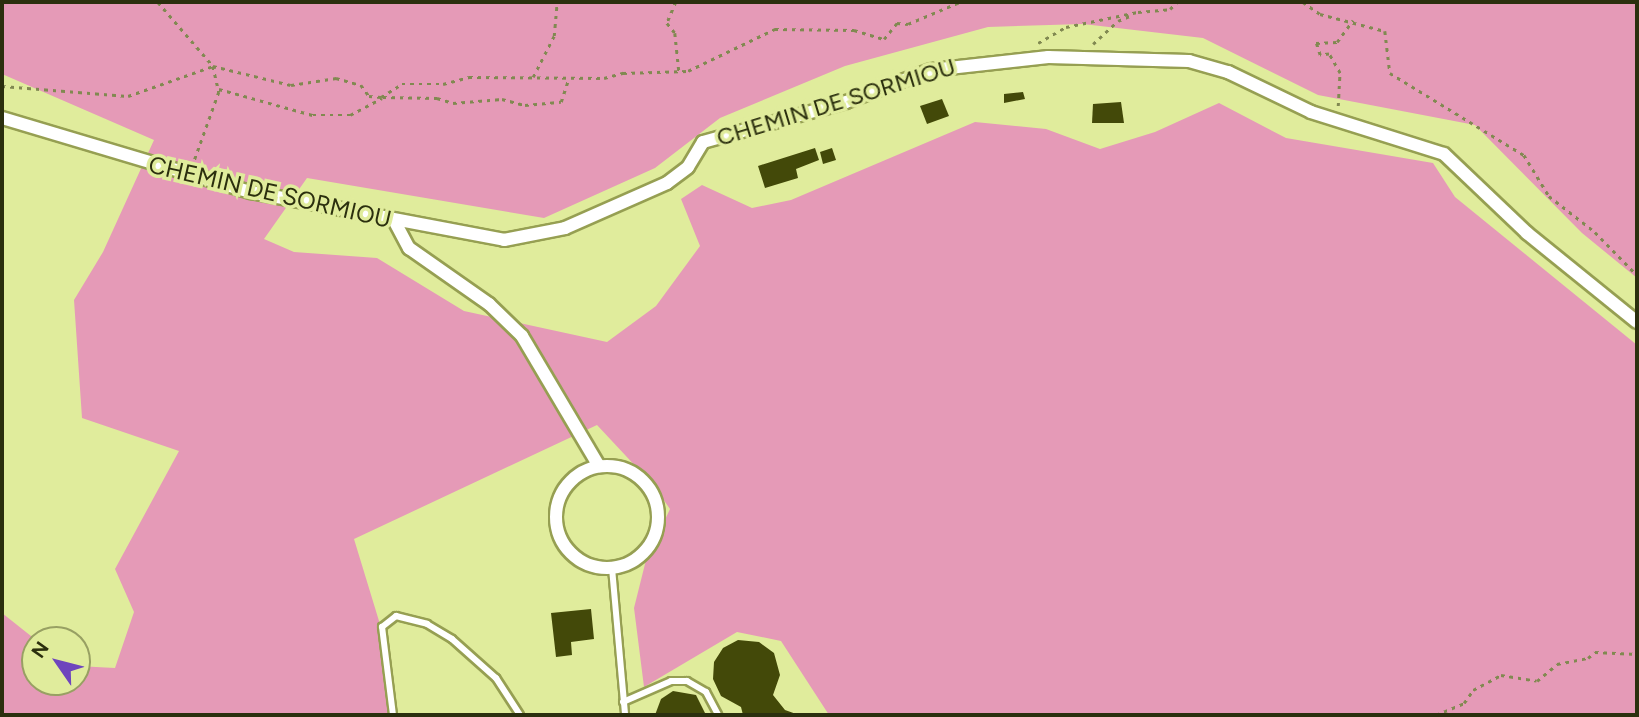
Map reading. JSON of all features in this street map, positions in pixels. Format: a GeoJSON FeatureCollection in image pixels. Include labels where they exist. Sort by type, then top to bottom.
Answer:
{"type":"FeatureCollection","features":[{"type":"Feature","properties":{"kind":"street","name":"CHEMIN DE SORMIOU"},"geometry":{"type":"LineString","coordinates":[[2,118],[189,176],[396,222],[487,239],[534,237],[565,228],[667,183],[688,167],[699,145],[713,138],[846,102],[946,66],[1081,56],[1210,65],[1311,112],[1437,150],[1459,166],[1527,233],[1637,322]]}},
{"type":"Feature","properties":{"kind":"street"},"geometry":{"type":"LineString","coordinates":[[396,222],[409,248],[489,304],[522,336],[599,466]]}},
{"type":"Feature","properties":{"kind":"street"},"geometry":{"type":"LineString","coordinates":[[599,466],[621,468],[641,478],[650,489],[658,518],[653,539],[639,557],[612,568],[575,558],[559,537],[555,524],[559,498],[566,486],[599,466]]}},
{"type":"Feature","properties":{"kind":"lane"},"geometry":{"type":"LineString","coordinates":[[612,568],[625,715]]}},
{"type":"Feature","properties":{"kind":"lane"},"geometry":{"type":"LineString","coordinates":[[393,715],[382,627],[396,616],[427,624],[452,639],[496,678],[520,715]]}},
{"type":"Feature","properties":{"kind":"lane"},"geometry":{"type":"LineString","coordinates":[[623,702],[671,681],[687,681],[706,692],[718,715]]}},
{"type":"Feature","properties":{"kind":"path"},"geometry":{"type":"LineString","coordinates":[[158,2],[213,66],[219,92],[189,176]]}},
{"type":"Feature","properties":{"kind":"path"},"geometry":{"type":"LineString","coordinates":[[533,78],[554,36],[557,2]]}},
{"type":"Feature","properties":{"kind":"path"},"geometry":{"type":"LineString","coordinates":[[676,2],[667,23],[675,33],[679,71]]}},
{"type":"Feature","properties":{"kind":"path"},"geometry":{"type":"LineString","coordinates":[[219,89],[313,115],[350,115],[402,84],[443,84],[469,77],[568,80],[679,71],[702,65],[775,29],[854,30],[884,39],[897,23],[908,24],[960,2]]}},
{"type":"Feature","properties":{"kind":"path"},"geometry":{"type":"LineString","coordinates":[[1081,56],[1118,21],[1142,10],[1170,9],[1177,2]]}},
{"type":"Feature","properties":{"kind":"path"},"geometry":{"type":"LineString","coordinates":[[1303,2],[1320,14],[1385,31],[1390,73],[1524,155],[1549,196],[1595,232],[1637,275]]}},
{"type":"Feature","properties":{"kind":"path"},"geometry":{"type":"LineString","coordinates":[[1034,45],[1066,27],[1137,12]]}},
{"type":"Feature","properties":{"kind":"path"},"geometry":{"type":"LineString","coordinates":[[1338,119],[1340,73],[1329,54],[1320,55],[1316,43],[1337,42],[1353,20]]}},
{"type":"Feature","properties":{"kind":"path"},"geometry":{"type":"LineString","coordinates":[[2,86],[128,96],[213,66],[291,85],[336,78],[361,85],[369,96],[382,98],[437,98],[453,103],[502,99],[525,105],[561,102],[568,80]]}},
{"type":"Feature","properties":{"kind":"path"},"geometry":{"type":"LineString","coordinates":[[1436,715],[1464,703],[1473,690],[1501,675],[1537,681],[1557,664],[1588,658],[1595,652],[1637,654]]}},
{"type":"Feature","properties":{"kind":"shaded area"},"geometry":{"type":"Polygon","coordinates":[[[2,2],[1637,2],[1637,278],[1582,233],[1475,125],[1318,95],[1203,38],[1083,24],[988,27],[845,66],[720,118],[655,168],[544,218],[307,178],[264,239],[294,252],[377,258],[464,311],[607,342],[656,306],[700,246],[681,199],[702,185],[752,208],[791,200],[975,122],[1046,129],[1100,149],[1155,132],[1219,103],[1286,138],[1433,163],[1455,197],[1637,345],[1637,715],[829,715],[781,641],[737,632],[644,687],[634,608],[646,560],[670,509],[654,486],[597,425],[354,539],[379,621],[389,715],[2,715],[2,613],[21,628],[21,696],[91,696],[91,667],[115,668],[134,612],[115,569],[179,451],[82,418],[74,300],[103,252],[154,140],[2,74],[2,2]]]}},
{"type":"Feature","properties":{"kind":"building"},"geometry":{"type":"Polygon","coordinates":[[[1023,92],[1025,99],[1004,103],[1004,94],[1023,92]]]}},
{"type":"Feature","properties":{"kind":"building"},"geometry":{"type":"Polygon","coordinates":[[[942,99],[949,116],[927,124],[920,106],[942,99]]]}},
{"type":"Feature","properties":{"kind":"building"},"geometry":{"type":"Polygon","coordinates":[[[1121,102],[1124,123],[1092,123],[1093,104],[1121,102]]]}},
{"type":"Feature","properties":{"kind":"building"},"geometry":{"type":"Polygon","coordinates":[[[815,148],[819,160],[796,169],[798,178],[765,188],[758,166],[815,148]]]}},
{"type":"Feature","properties":{"kind":"building"},"geometry":{"type":"Polygon","coordinates":[[[832,148],[836,160],[823,164],[820,152],[832,148]]]}},
{"type":"Feature","properties":{"kind":"building"},"geometry":{"type":"Polygon","coordinates":[[[591,609],[594,639],[571,642],[572,655],[556,657],[551,613],[591,609]]]}},
{"type":"Feature","properties":{"kind":"building"},"geometry":{"type":"Polygon","coordinates":[[[738,640],[759,642],[774,653],[780,675],[773,695],[785,710],[799,715],[743,715],[741,707],[721,696],[713,679],[714,662],[723,648],[738,640]]]}},
{"type":"Feature","properties":{"kind":"building"},"geometry":{"type":"Polygon","coordinates":[[[673,691],[696,695],[706,715],[655,715],[661,699],[673,691]]]}}]}
